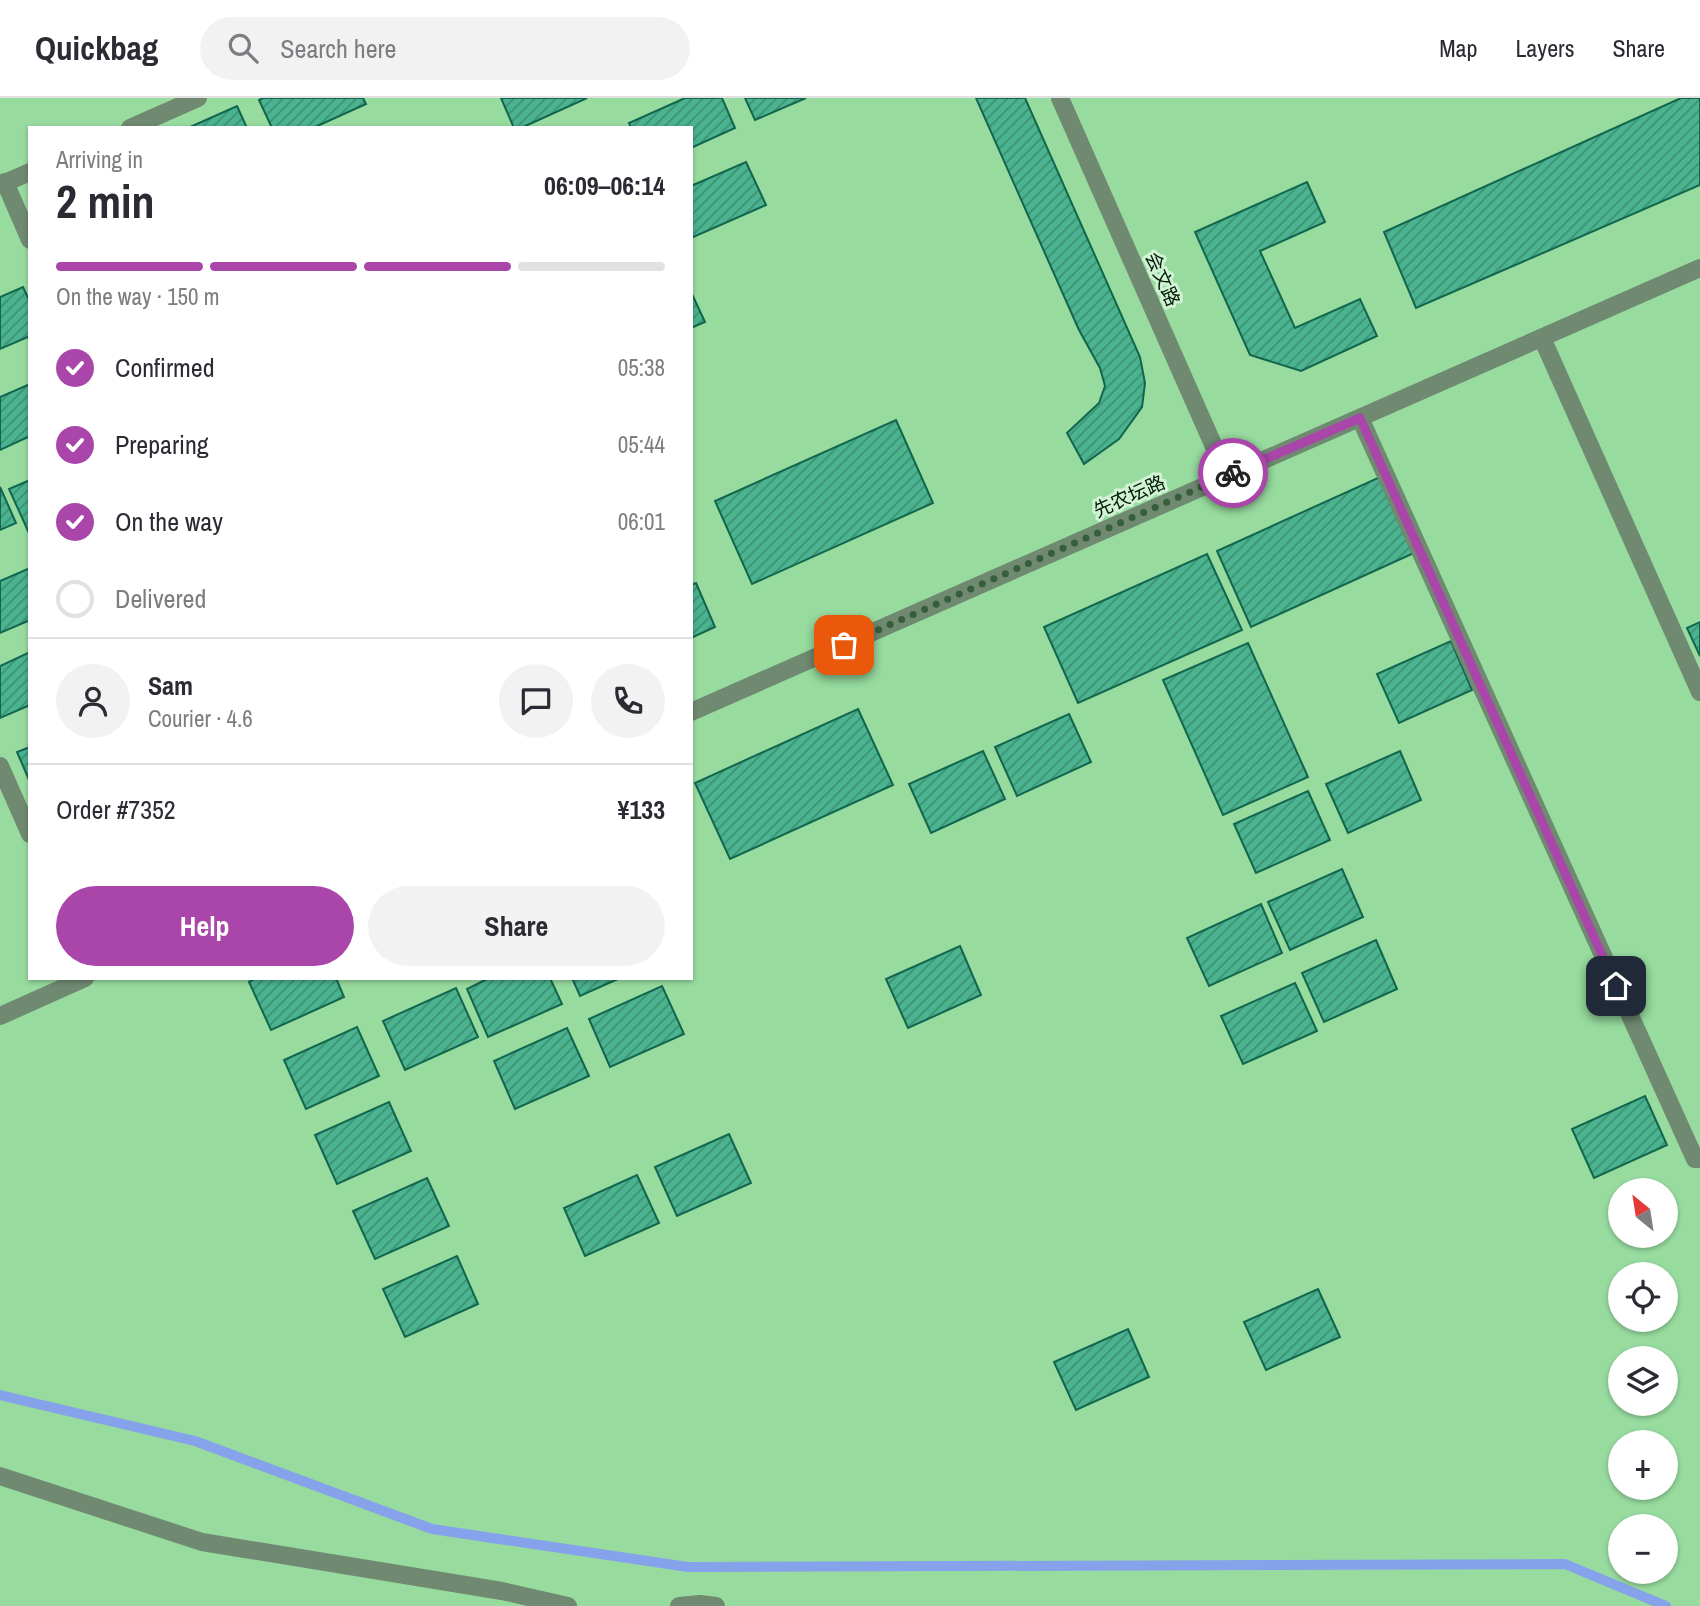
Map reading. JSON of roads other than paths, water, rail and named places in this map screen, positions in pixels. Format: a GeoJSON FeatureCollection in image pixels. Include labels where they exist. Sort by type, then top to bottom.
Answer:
{"type":"FeatureCollection","features":[{"type":"Feature","properties":{"kind":"street"},"geometry":{"type":"LineString","coordinates":[[135,126],[198,98]]}},
{"type":"Feature","properties":{"kind":"street","name":"会文路"},"geometry":{"type":"LineString","coordinates":[[1060,98],[1227,476]]}},
{"type":"Feature","properties":{"kind":"street"},"geometry":{"type":"LineString","coordinates":[[28,173],[2,184],[28,236]]}},
{"type":"Feature","properties":{"kind":"street","name":"先农坛路"},"geometry":{"type":"LineString","coordinates":[[693,711],[1700,268]]}},
{"type":"Feature","properties":{"kind":"street"},"geometry":{"type":"LineString","coordinates":[[1542,338],[1700,692]]}},
{"type":"Feature","properties":{"kind":"street"},"geometry":{"type":"LineString","coordinates":[[1360,418],[1695,1158],[1700,1159]]}},
{"type":"Feature","properties":{"kind":"street"},"geometry":{"type":"LineString","coordinates":[[0,766],[28,829]]}},
{"type":"Feature","properties":{"kind":"street"},"geometry":{"type":"LineString","coordinates":[[0,1016],[81,980]]}},
{"type":"Feature","properties":{"kind":"street"},"geometry":{"type":"LineString","coordinates":[[0,1476],[202,1542],[502,1591],[568,1606]]}},
{"type":"Feature","properties":{"kind":"street"},"geometry":{"type":"LineString","coordinates":[[679,1606],[716,1606]]}},
{"type":"Feature","properties":{"kind":"waterway"},"geometry":{"type":"LineString","coordinates":[[0,1395],[195,1441],[432,1529],[688,1567],[1565,1564],[1666,1606]]}}]}
